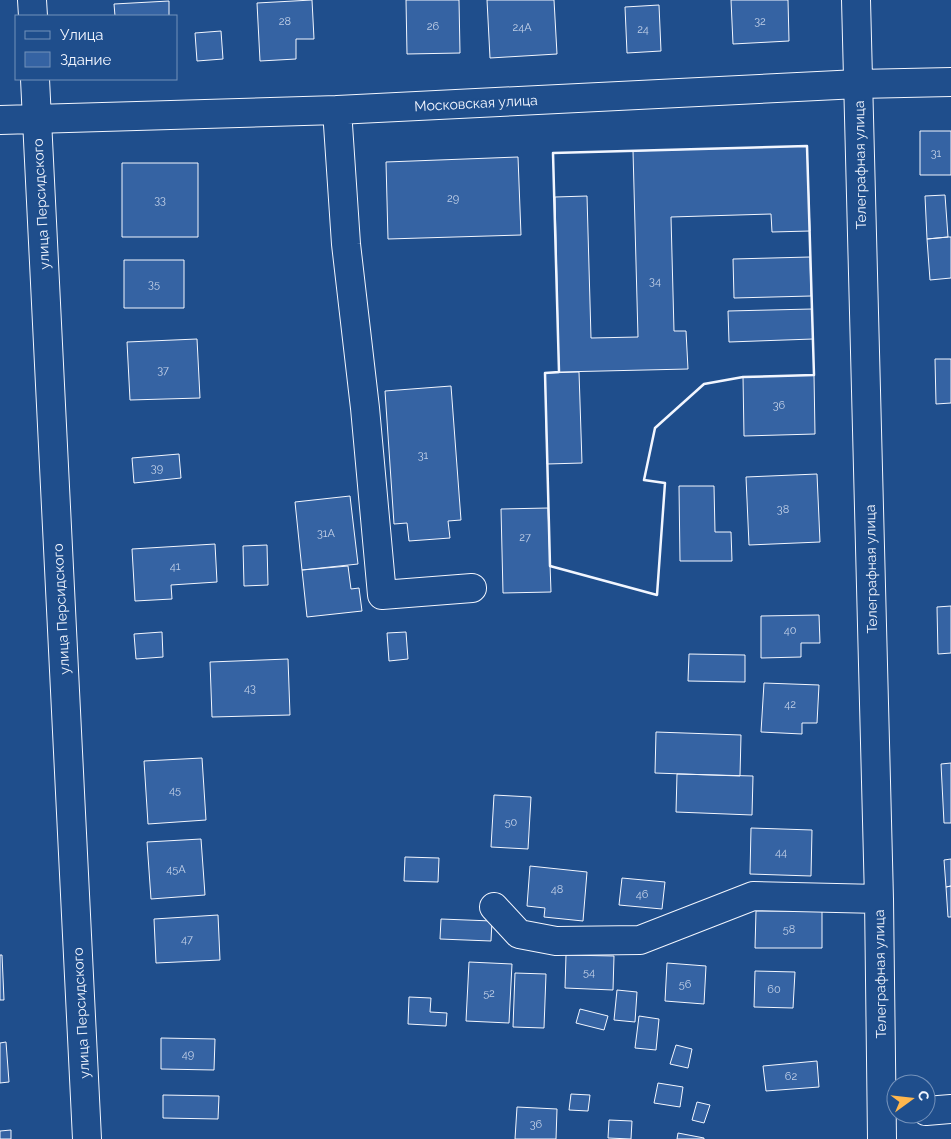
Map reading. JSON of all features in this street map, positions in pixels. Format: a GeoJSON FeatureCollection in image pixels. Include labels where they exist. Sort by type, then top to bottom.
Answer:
{"type":"FeatureCollection","features":[{"type":"Feature","properties":{"kind":"street"},"geometry":{"type":"LineString","coordinates":[[32,0],[33,15]]}},
{"type":"Feature","properties":{"kind":"street","name":"Телеграфная улица"},"geometry":{"type":"LineString","coordinates":[[856,0],[879,899],[886,1094]]}},
{"type":"Feature","properties":{"kind":"street","name":"улица Персидского"},"geometry":{"type":"LineString","coordinates":[[36,80],[87,1139]]}},
{"type":"Feature","properties":{"kind":"street","name":"Московская улица"},"geometry":{"type":"LineString","coordinates":[[0,120],[337,110],[858,84],[951,82]]}},
{"type":"Feature","properties":{"kind":"street"},"geometry":{"type":"LineString","coordinates":[[337,110],[346,244],[365,408],[382,594],[472,588]]}},
{"type":"Feature","properties":{"kind":"street"},"geometry":{"type":"LineString","coordinates":[[494,907],[519,934],[556,941],[640,940],[753,896],[879,899]]}},
{"type":"Feature","properties":{"kind":"street"},"geometry":{"type":"LineString","coordinates":[[936,1110],[951,1109]]}},
{"type":"Feature","properties":{"kind":"building"},"geometry":{"type":"Polygon","coordinates":[[[312,0],[314,39],[296,39],[296,59],[260,61],[257,3],[312,0]]]}},
{"type":"Feature","properties":{"kind":"building"},"geometry":{"type":"Polygon","coordinates":[[[406,0],[459,0],[460,53],[407,54],[406,0]]]}},
{"type":"Feature","properties":{"kind":"building"},"geometry":{"type":"Polygon","coordinates":[[[487,0],[554,0],[557,54],[490,58],[487,0]]]}},
{"type":"Feature","properties":{"kind":"building"},"geometry":{"type":"Polygon","coordinates":[[[731,0],[788,0],[789,41],[733,44],[731,0]]]}},
{"type":"Feature","properties":{"kind":"building"},"geometry":{"type":"Polygon","coordinates":[[[169,1],[169,15],[115,15],[114,4],[169,1]]]}},
{"type":"Feature","properties":{"kind":"building"},"geometry":{"type":"Polygon","coordinates":[[[659,5],[661,51],[627,53],[625,7],[659,5]]]}},
{"type":"Feature","properties":{"kind":"building"},"geometry":{"type":"Polygon","coordinates":[[[221,31],[223,59],[197,61],[195,33],[221,31]]]}},
{"type":"Feature","properties":{"kind":"building"},"geometry":{"type":"Polygon","coordinates":[[[920,131],[951,131],[951,175],[920,175],[920,131]]]}},
{"type":"Feature","properties":{"kind":"building"},"geometry":{"type":"Polygon","coordinates":[[[807,146],[810,231],[772,232],[771,214],[671,217],[674,331],[686,331],[688,369],[559,372],[555,197],[587,196],[591,338],[638,337],[633,151],[807,146]]]}},
{"type":"Feature","properties":{"kind":"building"},"geometry":{"type":"Polygon","coordinates":[[[518,157],[521,235],[388,239],[386,162],[518,157]]]}},
{"type":"Feature","properties":{"kind":"building"},"geometry":{"type":"Polygon","coordinates":[[[122,163],[198,163],[198,237],[122,237],[122,163]]]}},
{"type":"Feature","properties":{"kind":"building"},"geometry":{"type":"Polygon","coordinates":[[[945,195],[948,237],[927,239],[925,196],[945,195]]]}},
{"type":"Feature","properties":{"kind":"building"},"geometry":{"type":"Polygon","coordinates":[[[951,237],[951,278],[930,280],[927,239],[951,237]]]}},
{"type":"Feature","properties":{"kind":"building"},"geometry":{"type":"Polygon","coordinates":[[[810,257],[811,296],[734,298],[733,259],[810,257]]]}},
{"type":"Feature","properties":{"kind":"building"},"geometry":{"type":"Polygon","coordinates":[[[124,260],[184,260],[184,308],[124,308],[124,260]]]}},
{"type":"Feature","properties":{"kind":"building"},"geometry":{"type":"Polygon","coordinates":[[[812,309],[813,339],[729,342],[728,311],[812,309]]]}},
{"type":"Feature","properties":{"kind":"building"},"geometry":{"type":"Polygon","coordinates":[[[197,339],[200,398],[130,400],[127,342],[197,339]]]}},
{"type":"Feature","properties":{"kind":"building"},"geometry":{"type":"Polygon","coordinates":[[[935,359],[951,359],[951,403],[936,404],[935,359]]]}},
{"type":"Feature","properties":{"kind":"building"},"geometry":{"type":"Polygon","coordinates":[[[579,372],[582,463],[547,464],[545,373],[579,372]]]}},
{"type":"Feature","properties":{"kind":"building"},"geometry":{"type":"Polygon","coordinates":[[[814,375],[815,434],[744,436],[743,377],[814,375]]]}},
{"type":"Feature","properties":{"kind":"building"},"geometry":{"type":"Polygon","coordinates":[[[451,386],[461,520],[448,521],[450,538],[409,541],[407,523],[394,524],[385,391],[451,386]]]}},
{"type":"Feature","properties":{"kind":"building"},"geometry":{"type":"Polygon","coordinates":[[[179,454],[181,478],[134,483],[132,458],[179,454]]]}},
{"type":"Feature","properties":{"kind":"building"},"geometry":{"type":"Polygon","coordinates":[[[817,474],[820,542],[749,545],[746,477],[817,474]]]}},
{"type":"Feature","properties":{"kind":"building"},"geometry":{"type":"Polygon","coordinates":[[[679,486],[714,486],[715,532],[731,532],[732,561],[680,561],[679,486]]]}},
{"type":"Feature","properties":{"kind":"building"},"geometry":{"type":"Polygon","coordinates":[[[350,496],[358,564],[302,570],[295,502],[350,496]]]}},
{"type":"Feature","properties":{"kind":"building"},"geometry":{"type":"Polygon","coordinates":[[[548,508],[551,592],[503,593],[501,509],[548,508]]]}},
{"type":"Feature","properties":{"kind":"building"},"geometry":{"type":"Polygon","coordinates":[[[215,544],[217,582],[171,585],[172,599],[135,601],[132,549],[215,544]]]}},
{"type":"Feature","properties":{"kind":"building"},"geometry":{"type":"Polygon","coordinates":[[[267,545],[268,585],[244,586],[243,546],[267,545]]]}},
{"type":"Feature","properties":{"kind":"building"},"geometry":{"type":"Polygon","coordinates":[[[348,566],[351,589],[359,588],[362,611],[307,617],[302,570],[348,566]]]}},
{"type":"Feature","properties":{"kind":"building"},"geometry":{"type":"Polygon","coordinates":[[[951,606],[951,653],[938,654],[937,607],[951,606]]]}},
{"type":"Feature","properties":{"kind":"building"},"geometry":{"type":"Polygon","coordinates":[[[819,615],[820,643],[801,643],[801,657],[761,658],[761,616],[819,615]]]}},
{"type":"Feature","properties":{"kind":"building"},"geometry":{"type":"Polygon","coordinates":[[[162,632],[163,657],[136,659],[134,634],[162,632]]]}},
{"type":"Feature","properties":{"kind":"building"},"geometry":{"type":"Polygon","coordinates":[[[406,632],[408,659],[389,661],[387,633],[406,632]]]}},
{"type":"Feature","properties":{"kind":"building"},"geometry":{"type":"Polygon","coordinates":[[[689,654],[745,655],[745,682],[688,681],[689,654]]]}},
{"type":"Feature","properties":{"kind":"building"},"geometry":{"type":"Polygon","coordinates":[[[288,659],[290,715],[212,717],[210,662],[288,659]]]}},
{"type":"Feature","properties":{"kind":"building"},"geometry":{"type":"Polygon","coordinates":[[[764,683],[819,685],[817,723],[802,723],[802,734],[761,732],[764,683]]]}},
{"type":"Feature","properties":{"kind":"building"},"geometry":{"type":"Polygon","coordinates":[[[656,732],[741,735],[740,776],[655,773],[656,732]]]}},
{"type":"Feature","properties":{"kind":"building"},"geometry":{"type":"Polygon","coordinates":[[[202,758],[206,820],[148,824],[144,761],[202,758]]]}},
{"type":"Feature","properties":{"kind":"building"},"geometry":{"type":"Polygon","coordinates":[[[951,763],[951,823],[944,823],[941,764],[951,763]]]}},
{"type":"Feature","properties":{"kind":"building"},"geometry":{"type":"Polygon","coordinates":[[[677,774],[753,776],[752,815],[676,812],[677,774]]]}},
{"type":"Feature","properties":{"kind":"building"},"geometry":{"type":"Polygon","coordinates":[[[494,795],[531,797],[528,849],[491,847],[494,795]]]}},
{"type":"Feature","properties":{"kind":"building"},"geometry":{"type":"Polygon","coordinates":[[[751,828],[812,830],[811,876],[750,874],[751,828]]]}},
{"type":"Feature","properties":{"kind":"building"},"geometry":{"type":"Polygon","coordinates":[[[201,839],[205,895],[151,899],[147,842],[201,839]]]}},
{"type":"Feature","properties":{"kind":"building"},"geometry":{"type":"Polygon","coordinates":[[[405,857],[439,858],[438,882],[404,881],[405,857]]]}},
{"type":"Feature","properties":{"kind":"building"},"geometry":{"type":"Polygon","coordinates":[[[951,859],[951,886],[946,887],[944,860],[951,859]]]}},
{"type":"Feature","properties":{"kind":"building"},"geometry":{"type":"Polygon","coordinates":[[[530,866],[587,872],[583,921],[544,917],[545,908],[527,906],[530,866]]]}},
{"type":"Feature","properties":{"kind":"building"},"geometry":{"type":"Polygon","coordinates":[[[622,878],[665,882],[662,909],[619,905],[622,878]]]}},
{"type":"Feature","properties":{"kind":"building"},"geometry":{"type":"Polygon","coordinates":[[[951,886],[951,917],[948,917],[946,887],[951,886]]]}},
{"type":"Feature","properties":{"kind":"building"},"geometry":{"type":"Polygon","coordinates":[[[756,911],[822,911],[822,948],[755,948],[756,911]]]}},
{"type":"Feature","properties":{"kind":"building"},"geometry":{"type":"Polygon","coordinates":[[[218,915],[220,960],[156,963],[154,919],[218,915]]]}},
{"type":"Feature","properties":{"kind":"building"},"geometry":{"type":"Polygon","coordinates":[[[441,919],[492,921],[491,941],[440,939],[441,919]]]}},
{"type":"Feature","properties":{"kind":"building"},"geometry":{"type":"Polygon","coordinates":[[[0,955],[2,955],[4,1000],[0,1000],[0,955]]]}},
{"type":"Feature","properties":{"kind":"building"},"geometry":{"type":"Polygon","coordinates":[[[566,955],[614,956],[613,990],[565,988],[566,955]]]}},
{"type":"Feature","properties":{"kind":"building"},"geometry":{"type":"Polygon","coordinates":[[[469,962],[512,964],[509,1023],[466,1021],[469,962]]]}},
{"type":"Feature","properties":{"kind":"building"},"geometry":{"type":"Polygon","coordinates":[[[667,963],[706,966],[704,1004],[665,1001],[667,963]]]}},
{"type":"Feature","properties":{"kind":"building"},"geometry":{"type":"Polygon","coordinates":[[[755,971],[795,972],[793,1008],[754,1007],[755,971]]]}},
{"type":"Feature","properties":{"kind":"building"},"geometry":{"type":"Polygon","coordinates":[[[515,973],[546,974],[544,1028],[513,1027],[515,973]]]}},
{"type":"Feature","properties":{"kind":"building"},"geometry":{"type":"Polygon","coordinates":[[[617,990],[637,992],[635,1022],[614,1020],[617,990]]]}},
{"type":"Feature","properties":{"kind":"building"},"geometry":{"type":"Polygon","coordinates":[[[409,997],[431,998],[430,1012],[447,1013],[446,1026],[408,1024],[409,997]]]}},
{"type":"Feature","properties":{"kind":"building"},"geometry":{"type":"Polygon","coordinates":[[[580,1009],[608,1016],[604,1030],[576,1023],[580,1009]]]}},
{"type":"Feature","properties":{"kind":"building"},"geometry":{"type":"Polygon","coordinates":[[[639,1016],[659,1019],[656,1050],[635,1048],[639,1016]]]}},
{"type":"Feature","properties":{"kind":"building"},"geometry":{"type":"Polygon","coordinates":[[[161,1038],[215,1039],[214,1070],[161,1069],[161,1038]]]}},
{"type":"Feature","properties":{"kind":"building"},"geometry":{"type":"Polygon","coordinates":[[[6,1042],[9,1082],[0,1083],[0,1043],[6,1042]]]}},
{"type":"Feature","properties":{"kind":"building"},"geometry":{"type":"Polygon","coordinates":[[[676,1045],[692,1049],[688,1068],[670,1064],[676,1045]]]}},
{"type":"Feature","properties":{"kind":"building"},"geometry":{"type":"Polygon","coordinates":[[[817,1061],[819,1087],[766,1091],[763,1066],[817,1061]]]}},
{"type":"Feature","properties":{"kind":"building"},"geometry":{"type":"Polygon","coordinates":[[[658,1083],[683,1087],[680,1107],[654,1103],[658,1083]]]}},
{"type":"Feature","properties":{"kind":"building"},"geometry":{"type":"Polygon","coordinates":[[[571,1094],[590,1095],[588,1111],[569,1110],[571,1094]]]}},
{"type":"Feature","properties":{"kind":"building"},"geometry":{"type":"Polygon","coordinates":[[[163,1095],[219,1096],[218,1119],[163,1118],[163,1095]]]}},
{"type":"Feature","properties":{"kind":"building"},"geometry":{"type":"Polygon","coordinates":[[[697,1102],[710,1105],[704,1123],[692,1120],[697,1102]]]}},
{"type":"Feature","properties":{"kind":"building"},"geometry":{"type":"Polygon","coordinates":[[[517,1107],[557,1109],[556,1139],[515,1139],[517,1107]]]}},
{"type":"Feature","properties":{"kind":"building"},"geometry":{"type":"Polygon","coordinates":[[[609,1120],[632,1121],[631,1139],[608,1138],[609,1120]]]}},
{"type":"Feature","properties":{"kind":"building"},"geometry":{"type":"Polygon","coordinates":[[[11,1130],[11,1139],[0,1139],[0,1131],[11,1130]]]}},
{"type":"Feature","properties":{"kind":"building"},"geometry":{"type":"Polygon","coordinates":[[[678,1133],[704,1138],[704,1139],[677,1139],[678,1133]]]}},
{"type":"Feature","properties":{"kind":"wall"},"geometry":{"type":"LineString","coordinates":[[807,146],[814,375],[743,377],[704,384],[655,428],[644,480],[665,483],[657,595],[550,566],[545,373],[559,372],[553,153],[807,146]]}}]}
